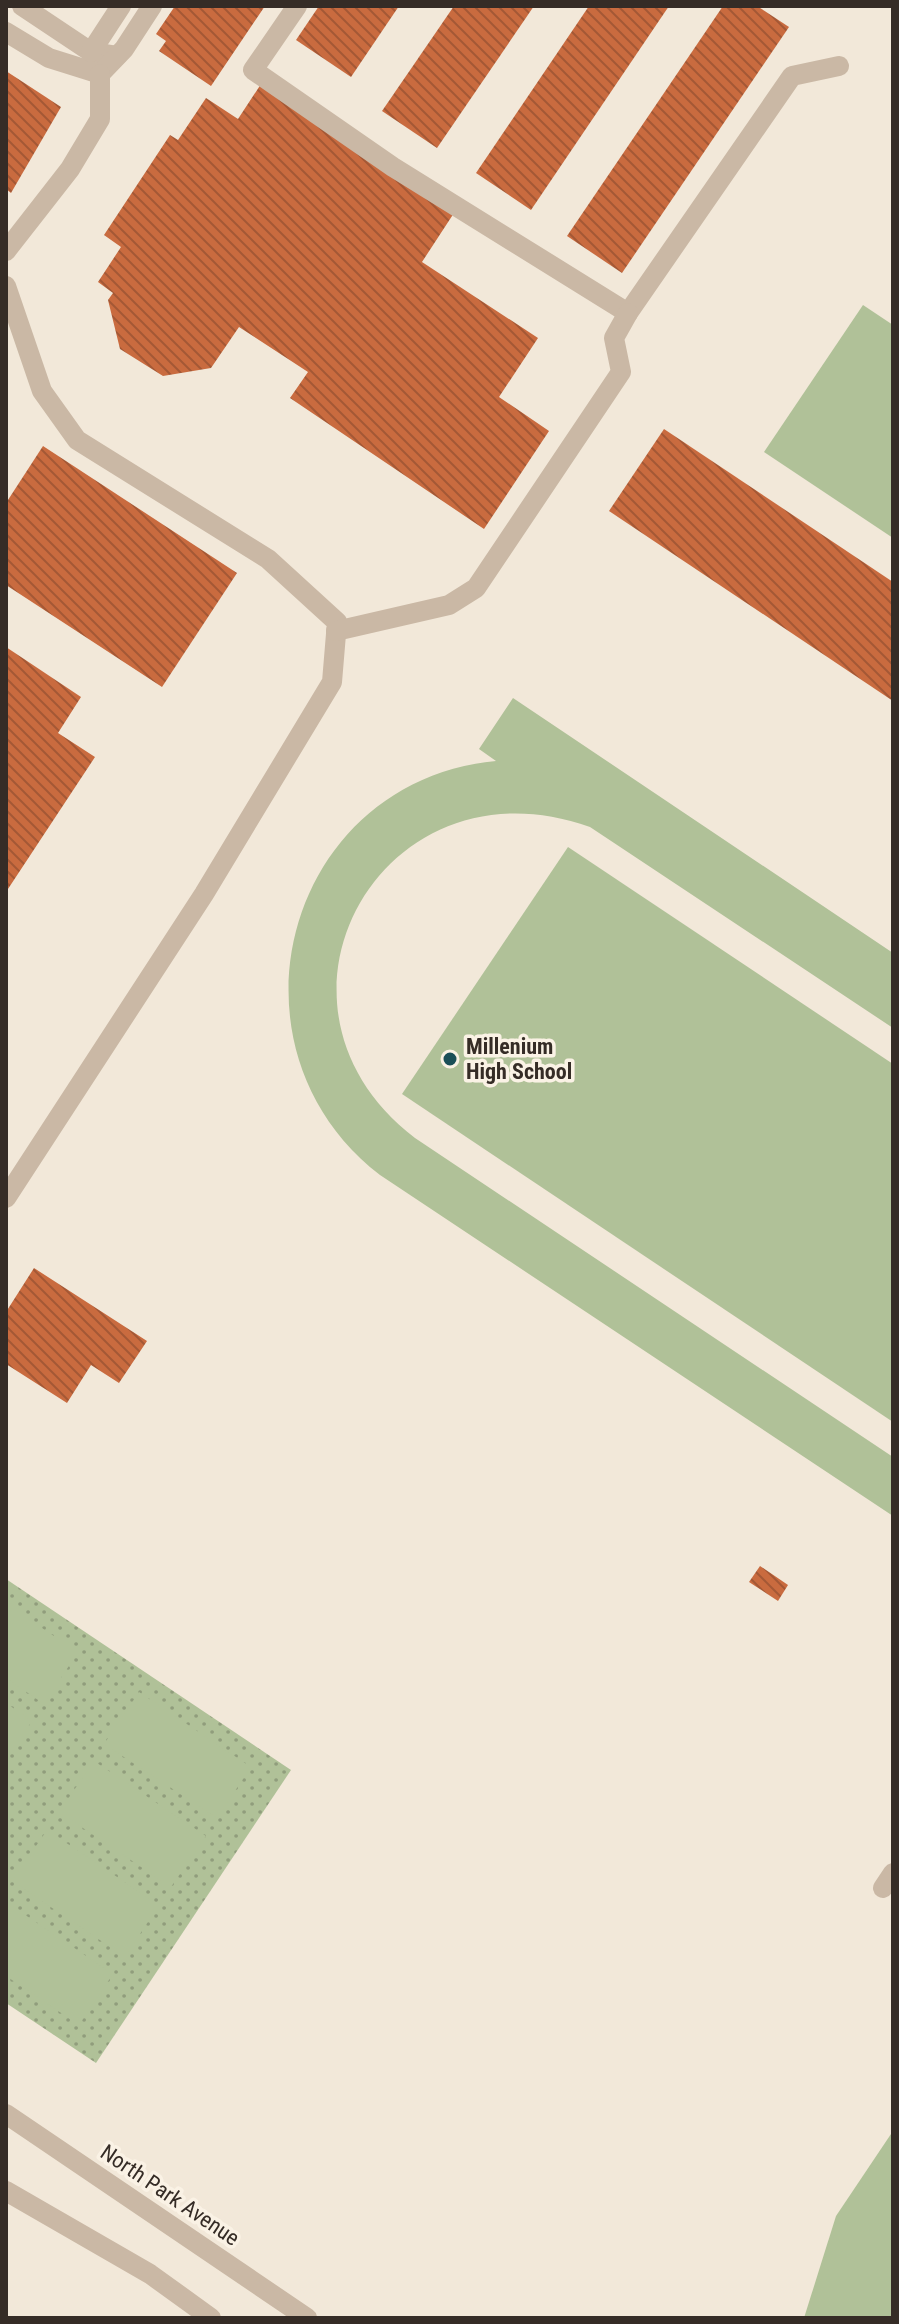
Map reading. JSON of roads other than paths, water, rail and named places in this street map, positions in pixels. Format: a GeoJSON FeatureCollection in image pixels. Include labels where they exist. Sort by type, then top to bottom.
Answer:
{"type":"FeatureCollection","features":[{"type":"Feature","properties":{"kind":"street"},"geometry":{"type":"LineString","coordinates":[[22,6],[91,52],[117,56]]}},
{"type":"Feature","properties":{"kind":"street"},"geometry":{"type":"LineString","coordinates":[[91,52],[121,6]]}},
{"type":"Feature","properties":{"kind":"street"},"geometry":{"type":"LineString","coordinates":[[6,251],[70,169],[100,119],[100,74],[117,56],[152,6]]}},
{"type":"Feature","properties":{"kind":"street"},"geometry":{"type":"LineString","coordinates":[[297,6],[253,70],[393,167],[628,313]]}},
{"type":"Feature","properties":{"kind":"street"},"geometry":{"type":"LineString","coordinates":[[6,32],[49,58],[100,74]]}},
{"type":"Feature","properties":{"kind":"street"},"geometry":{"type":"LineString","coordinates":[[336,631],[449,605],[476,588],[621,372],[614,338],[628,313],[792,76],[839,66]]}},
{"type":"Feature","properties":{"kind":"street"},"geometry":{"type":"LineString","coordinates":[[6,286],[42,391],[77,440],[268,559],[337,622],[332,682],[204,894],[6,1198]]}},
{"type":"Feature","properties":{"kind":"street","name":"North Park Avenue"},"geometry":{"type":"LineString","coordinates":[[6,2114],[307,2318]]}},
{"type":"Feature","properties":{"kind":"street"},"geometry":{"type":"LineString","coordinates":[[6,2191],[150,2274],[211,2318]]}},
{"type":"Feature","properties":{"kind":"place","name":"Millenium High School"},"geometry":{"type":"Point","coordinates":[450,1059]}}]}
